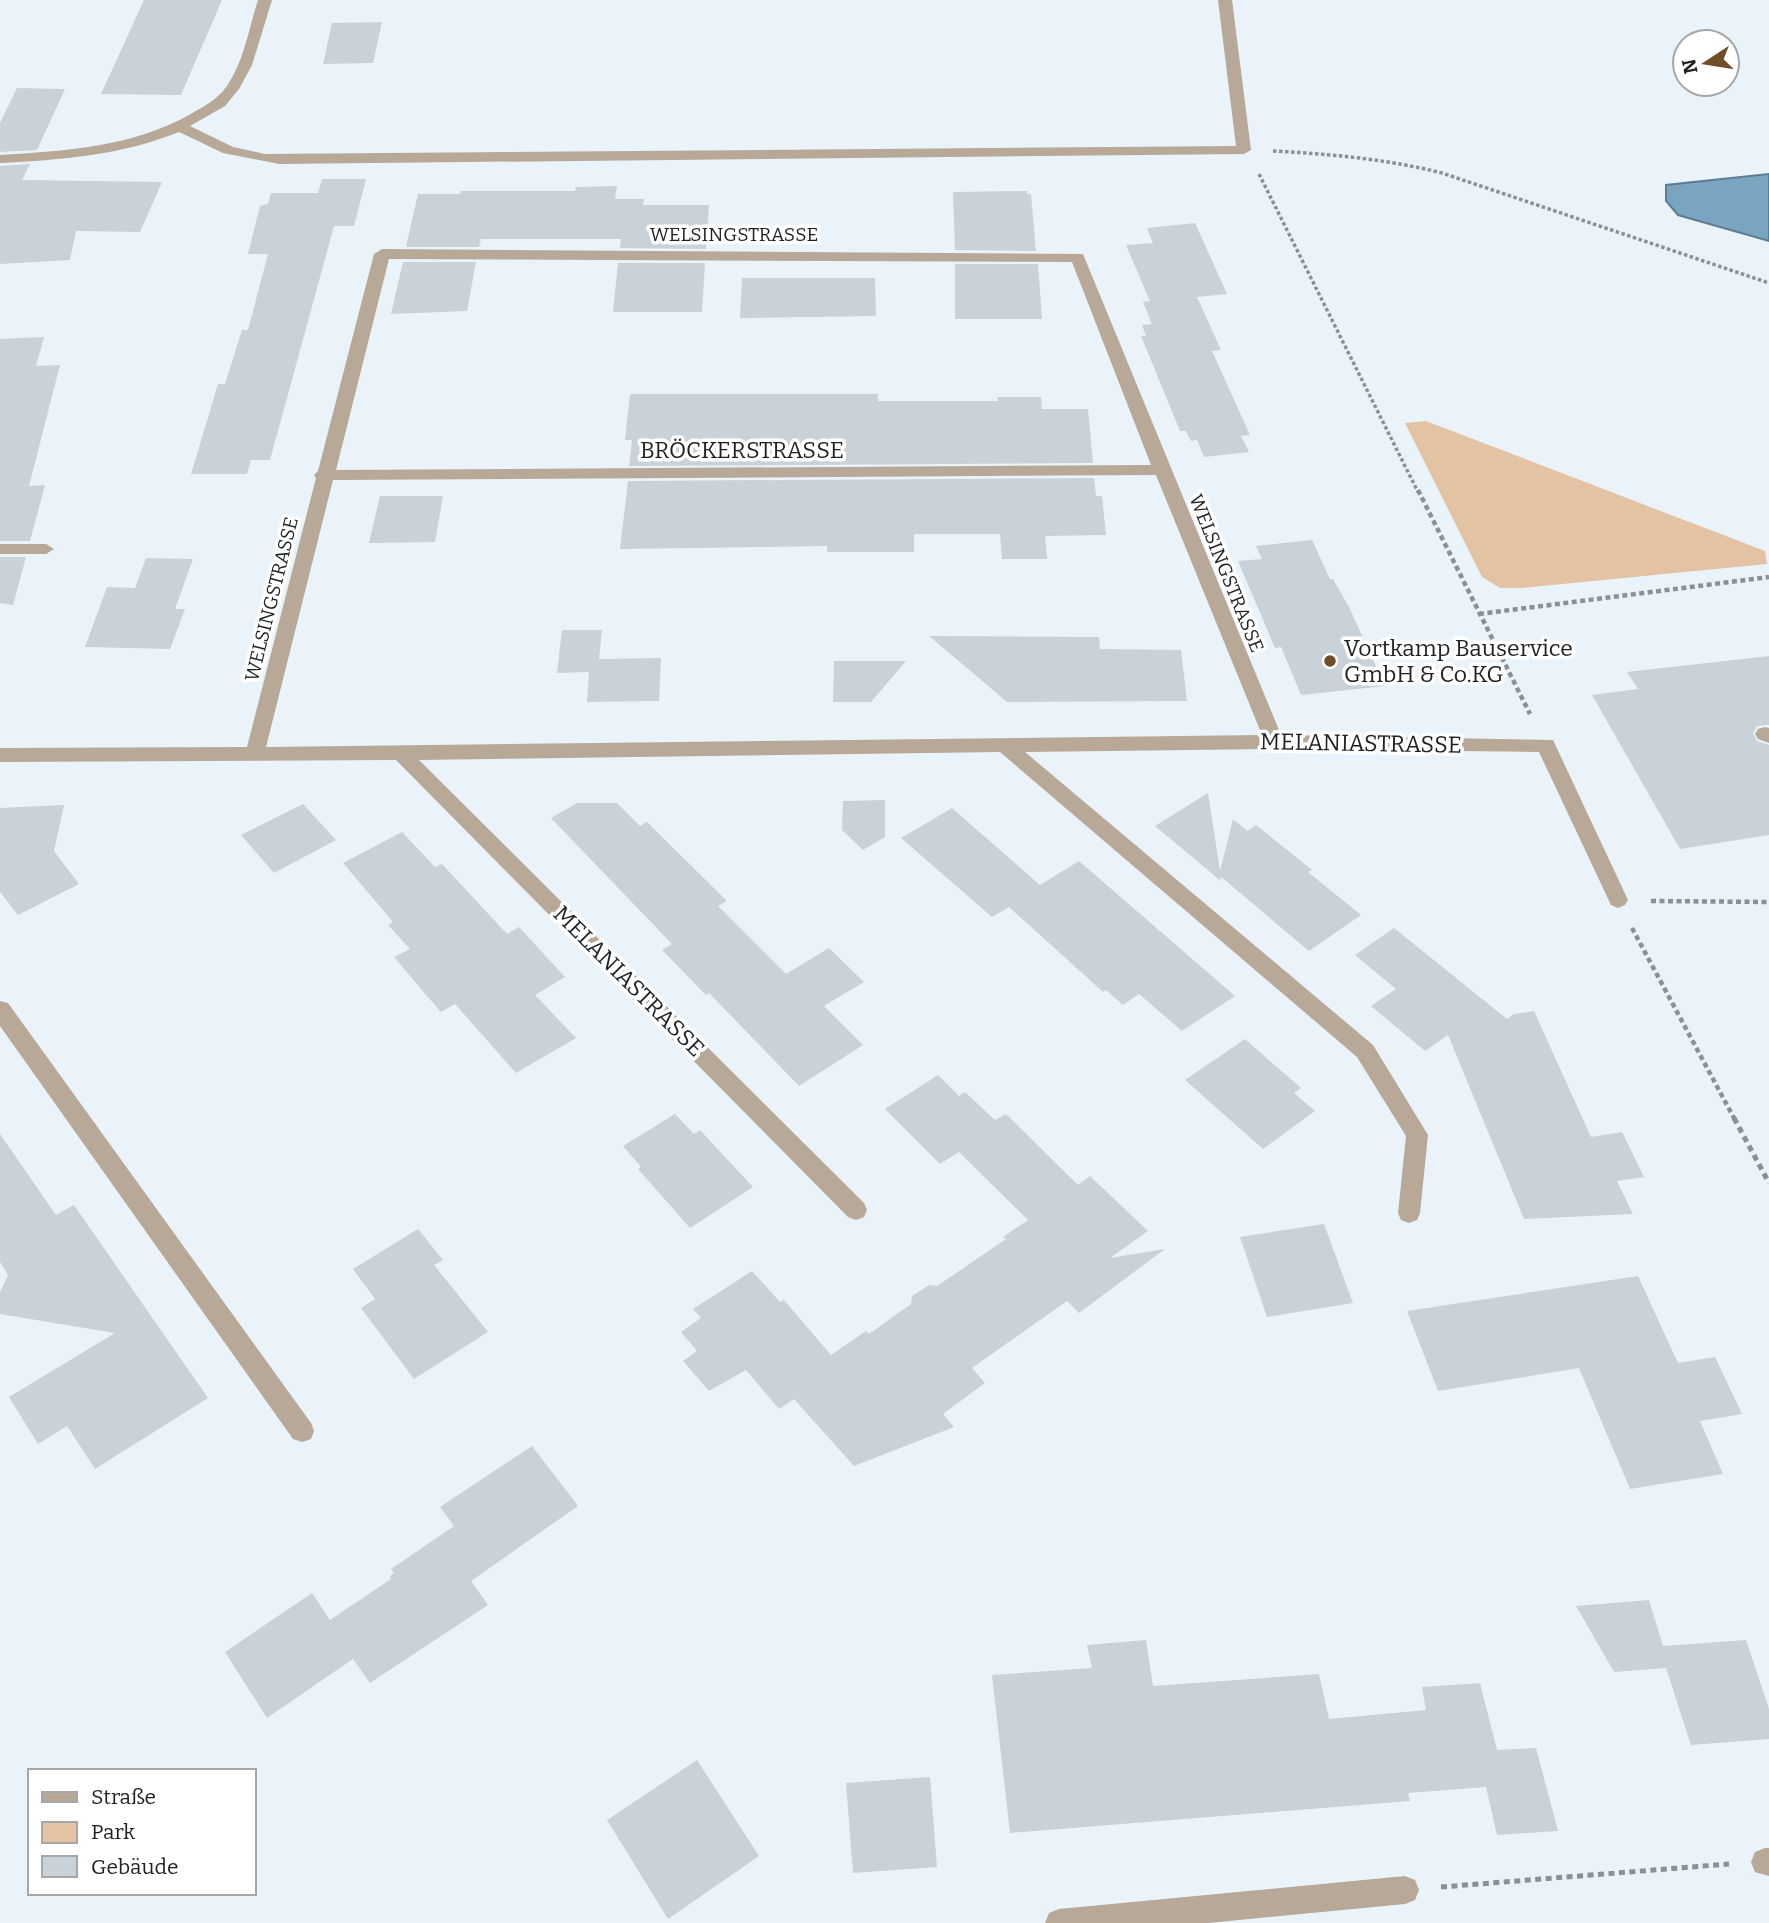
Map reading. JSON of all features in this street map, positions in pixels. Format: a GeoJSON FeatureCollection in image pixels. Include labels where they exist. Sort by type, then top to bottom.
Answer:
{"type":"FeatureCollection","features":[{"type":"Feature","properties":{"kind":"street"},"geometry":{"type":"LineString","coordinates":[[0,159],[104,148],[151,138],[181,127],[224,100],[239,78],[265,0]]}},
{"type":"Feature","properties":{"kind":"street"},"geometry":{"type":"LineString","coordinates":[[181,127],[205,143],[235,154],[279,160],[1244,150],[1225,0]]}},
{"type":"Feature","properties":{"kind":"street","name":"WELSINGSTRASSE"},"geometry":{"type":"LineString","coordinates":[[255,752],[323,475],[382,254],[1078,257],[1274,742]]}},
{"type":"Feature","properties":{"kind":"street","name":"BRÖCKERSTRASSE"},"geometry":{"type":"LineString","coordinates":[[323,475],[1162,470]]}},
{"type":"Feature","properties":{"kind":"street","name":"MELANIASTRASSE"},"geometry":{"type":"LineString","coordinates":[[0,755],[1274,742],[1546,745]]}},
{"type":"Feature","properties":{"kind":"street"},"geometry":{"type":"LineString","coordinates":[[1004,745],[1366,1051],[1417,1135],[1409,1213]]}},
{"type":"Feature","properties":{"kind":"street"},"geometry":{"type":"LineString","coordinates":[[1546,745],[1618,900]]}},
{"type":"Feature","properties":{"kind":"street","name":"MELANIASTRASSE"},"geometry":{"type":"LineString","coordinates":[[401,753],[856,1210]]}},
{"type":"Feature","properties":{"kind":"street"},"geometry":{"type":"LineString","coordinates":[[0,1009],[302,1431]]}},
{"type":"Feature","properties":{"kind":"street"},"geometry":{"type":"LineString","coordinates":[[1059,1923],[1405,1889]]}},
{"type":"Feature","properties":{"kind":"lane"},"geometry":{"type":"LineString","coordinates":[[0,550],[46,549]]}},
{"type":"Feature","properties":{"kind":"path"},"geometry":{"type":"LineString","coordinates":[[1244,150],[1347,155],[1402,163],[1442,173],[1769,283]]}},
{"type":"Feature","properties":{"kind":"path"},"geometry":{"type":"LineString","coordinates":[[1244,150],[1263,181],[1546,745]]}},
{"type":"Feature","properties":{"kind":"path"},"geometry":{"type":"LineString","coordinates":[[1479,614],[1769,577]]}},
{"type":"Feature","properties":{"kind":"path"},"geometry":{"type":"LineString","coordinates":[[1769,902],[1618,900],[1769,1183]]}},
{"type":"Feature","properties":{"kind":"path"},"geometry":{"type":"LineString","coordinates":[[1405,1889],[1767,1862]]}},
{"type":"Feature","properties":{"kind":"green space"},"geometry":{"type":"Polygon","coordinates":[[[1426,421],[1765,551],[1767,564],[1500,588],[1482,577],[1405,423],[1426,421]]]}},
{"type":"Feature","properties":{"kind":"water"},"geometry":{"type":"Polygon","coordinates":[[[1769,174],[1769,241],[1678,215],[1666,201],[1666,185],[1769,174]]]}},
{"type":"Feature","properties":{"kind":"building"},"geometry":{"type":"Polygon","coordinates":[[[144,0],[222,0],[181,95],[101,94],[144,0]]]}},
{"type":"Feature","properties":{"kind":"building"},"geometry":{"type":"Polygon","coordinates":[[[382,22],[373,63],[323,64],[332,23],[382,22]]]}},
{"type":"Feature","properties":{"kind":"building"},"geometry":{"type":"Polygon","coordinates":[[[17,88],[65,89],[37,150],[0,152],[0,123],[17,88]]]}},
{"type":"Feature","properties":{"kind":"building"},"geometry":{"type":"Polygon","coordinates":[[[30,164],[22,180],[162,182],[140,232],[76,231],[70,260],[0,264],[0,166],[30,164]]]}},
{"type":"Feature","properties":{"kind":"building"},"geometry":{"type":"Polygon","coordinates":[[[322,179],[366,179],[354,226],[334,226],[270,460],[251,460],[247,474],[191,474],[218,384],[225,384],[242,330],[248,330],[268,254],[248,254],[260,206],[268,204],[271,193],[318,193],[322,179]]]}},
{"type":"Feature","properties":{"kind":"building"},"geometry":{"type":"Polygon","coordinates":[[[617,186],[615,199],[644,199],[643,205],[709,205],[706,249],[620,248],[621,239],[481,239],[479,247],[406,247],[418,194],[460,194],[461,191],[575,191],[576,187],[617,186]]]}},
{"type":"Feature","properties":{"kind":"building"},"geometry":{"type":"Polygon","coordinates":[[[1027,191],[1027,194],[1031,194],[1036,251],[955,250],[953,192],[1027,191]]]}},
{"type":"Feature","properties":{"kind":"building"},"geometry":{"type":"Polygon","coordinates":[[[1195,223],[1227,294],[1197,297],[1221,350],[1212,351],[1250,435],[1241,436],[1249,452],[1204,457],[1197,440],[1191,441],[1186,431],[1180,431],[1141,336],[1146,336],[1142,325],[1152,324],[1143,302],[1150,301],[1126,245],[1153,243],[1147,228],[1195,223]]]}},
{"type":"Feature","properties":{"kind":"building"},"geometry":{"type":"Polygon","coordinates":[[[403,262],[476,262],[467,311],[391,314],[403,262]]]}},
{"type":"Feature","properties":{"kind":"building"},"geometry":{"type":"Polygon","coordinates":[[[618,263],[705,263],[702,312],[613,312],[618,263]]]}},
{"type":"Feature","properties":{"kind":"building"},"geometry":{"type":"Polygon","coordinates":[[[955,264],[1038,264],[1042,319],[955,319],[955,264]]]}},
{"type":"Feature","properties":{"kind":"building"},"geometry":{"type":"Polygon","coordinates":[[[742,278],[875,278],[876,316],[740,318],[742,278]]]}},
{"type":"Feature","properties":{"kind":"building"},"geometry":{"type":"Polygon","coordinates":[[[44,337],[36,366],[60,365],[29,486],[45,485],[30,541],[0,541],[0,339],[44,337]]]}},
{"type":"Feature","properties":{"kind":"building"},"geometry":{"type":"Polygon","coordinates":[[[630,394],[878,394],[878,401],[998,401],[997,397],[1041,397],[1042,409],[1088,409],[1093,463],[629,466],[632,440],[625,440],[630,394]]]}},
{"type":"Feature","properties":{"kind":"building"},"geometry":{"type":"Polygon","coordinates":[[[1094,478],[1096,496],[1102,496],[1106,535],[1045,536],[1047,559],[1002,559],[1000,534],[914,534],[914,552],[827,552],[827,546],[620,549],[628,481],[1094,478]]]}},
{"type":"Feature","properties":{"kind":"building"},"geometry":{"type":"Polygon","coordinates":[[[380,496],[443,496],[435,542],[369,543],[380,496]]]}},
{"type":"Feature","properties":{"kind":"building"},"geometry":{"type":"Polygon","coordinates":[[[1312,540],[1330,579],[1333,579],[1349,607],[1385,686],[1301,695],[1281,647],[1275,648],[1238,561],[1262,559],[1256,546],[1312,540]]]}},
{"type":"Feature","properties":{"kind":"building"},"geometry":{"type":"Polygon","coordinates":[[[0,557],[26,557],[13,605],[0,603],[0,557]]]}},
{"type":"Feature","properties":{"kind":"building"},"geometry":{"type":"Polygon","coordinates":[[[146,558],[193,559],[175,609],[185,609],[170,649],[85,647],[107,587],[135,588],[146,558]]]}},
{"type":"Feature","properties":{"kind":"building"},"geometry":{"type":"Polygon","coordinates":[[[562,630],[602,630],[599,659],[661,658],[659,701],[587,702],[589,672],[557,673],[562,630]]]}},
{"type":"Feature","properties":{"kind":"building"},"geometry":{"type":"Polygon","coordinates":[[[929,636],[1099,637],[1100,649],[1181,650],[1187,701],[1007,702],[929,636]]]}},
{"type":"Feature","properties":{"kind":"building"},"geometry":{"type":"Polygon","coordinates":[[[1769,656],[1769,725],[1757,726],[1753,733],[1757,741],[1769,745],[1769,835],[1680,849],[1592,695],[1638,689],[1627,672],[1769,656]]]}},
{"type":"Feature","properties":{"kind":"building"},"geometry":{"type":"Polygon","coordinates":[[[834,661],[906,661],[871,702],[833,702],[834,661]]]}},
{"type":"Feature","properties":{"kind":"building"},"geometry":{"type":"Polygon","coordinates":[[[1208,793],[1220,871],[1233,819],[1247,831],[1256,825],[1312,870],[1308,872],[1361,915],[1309,951],[1220,876],[1221,881],[1155,826],[1208,793]]]}},
{"type":"Feature","properties":{"kind":"building"},"geometry":{"type":"Polygon","coordinates":[[[885,800],[885,837],[863,850],[842,830],[843,801],[885,800]]]}},
{"type":"Feature","properties":{"kind":"building"},"geometry":{"type":"Polygon","coordinates":[[[577,803],[617,803],[640,826],[647,822],[727,901],[718,906],[786,974],[829,948],[864,982],[824,1006],[863,1045],[799,1086],[709,993],[706,995],[662,950],[672,944],[551,818],[577,803]]]}},
{"type":"Feature","properties":{"kind":"building"},"geometry":{"type":"Polygon","coordinates":[[[303,804],[336,840],[274,873],[241,835],[303,804]]]}},
{"type":"Feature","properties":{"kind":"building"},"geometry":{"type":"Polygon","coordinates":[[[64,805],[54,851],[79,884],[18,915],[0,892],[0,808],[64,805]]]}},
{"type":"Feature","properties":{"kind":"building"},"geometry":{"type":"Polygon","coordinates":[[[952,808],[1040,885],[1079,861],[1235,996],[1182,1031],[1139,994],[1123,1005],[1106,990],[1103,992],[1009,907],[992,917],[901,838],[952,808]]]}},
{"type":"Feature","properties":{"kind":"building"},"geometry":{"type":"Polygon","coordinates":[[[402,832],[435,867],[442,864],[507,934],[519,927],[565,977],[535,995],[576,1038],[516,1073],[455,1004],[441,1012],[394,957],[410,949],[388,925],[393,922],[343,863],[402,832]]]}},
{"type":"Feature","properties":{"kind":"building"},"geometry":{"type":"Polygon","coordinates":[[[1394,928],[1507,1019],[1514,1014],[1534,1011],[1591,1137],[1622,1132],[1644,1177],[1617,1181],[1633,1214],[1524,1219],[1448,1035],[1425,1051],[1371,1006],[1396,989],[1355,955],[1394,928]]]}},
{"type":"Feature","properties":{"kind":"building"},"geometry":{"type":"Polygon","coordinates":[[[1245,1039],[1301,1088],[1294,1093],[1315,1111],[1263,1149],[1185,1080],[1245,1039]]]}},
{"type":"Feature","properties":{"kind":"building"},"geometry":{"type":"Polygon","coordinates":[[[938,1075],[959,1096],[965,1092],[995,1120],[1006,1114],[1078,1185],[1090,1176],[1148,1231],[1110,1258],[1165,1249],[1079,1313],[1067,1301],[972,1368],[985,1383],[943,1414],[954,1427],[854,1466],[794,1399],[779,1409],[746,1370],[709,1391],[683,1361],[697,1351],[681,1332],[701,1318],[693,1309],[752,1271],[780,1302],[784,1300],[831,1355],[866,1331],[869,1334],[911,1304],[912,1296],[929,1285],[937,1286],[1006,1239],[1003,1237],[1028,1220],[959,1152],[940,1164],[885,1109],[938,1075]]]}},
{"type":"Feature","properties":{"kind":"building"},"geometry":{"type":"Polygon","coordinates":[[[675,1114],[694,1134],[700,1130],[753,1187],[690,1228],[638,1169],[641,1167],[623,1146],[675,1114]]]}},
{"type":"Feature","properties":{"kind":"building"},"geometry":{"type":"Polygon","coordinates":[[[0,1134],[56,1215],[74,1205],[208,1398],[95,1469],[67,1426],[38,1444],[9,1397],[115,1333],[0,1314],[0,1292],[8,1275],[0,1262],[0,1134]]]}},
{"type":"Feature","properties":{"kind":"building"},"geometry":{"type":"Polygon","coordinates":[[[1324,1224],[1353,1303],[1267,1317],[1240,1237],[1324,1224]]]}},
{"type":"Feature","properties":{"kind":"building"},"geometry":{"type":"Polygon","coordinates":[[[418,1229],[443,1260],[434,1265],[488,1332],[414,1379],[361,1308],[375,1299],[353,1269],[418,1229]]]}},
{"type":"Feature","properties":{"kind":"building"},"geometry":{"type":"Polygon","coordinates":[[[1638,1276],[1678,1363],[1715,1357],[1742,1414],[1700,1421],[1723,1474],[1630,1489],[1579,1368],[1438,1391],[1407,1311],[1638,1276]]]}},
{"type":"Feature","properties":{"kind":"building"},"geometry":{"type":"Polygon","coordinates":[[[532,1446],[578,1506],[471,1581],[488,1605],[370,1683],[353,1659],[267,1718],[225,1652],[312,1593],[330,1620],[391,1579],[390,1576],[394,1573],[391,1569],[454,1526],[440,1507],[532,1446]]]}},
{"type":"Feature","properties":{"kind":"building"},"geometry":{"type":"Polygon","coordinates":[[[1649,1600],[1663,1646],[1746,1640],[1769,1709],[1769,1739],[1691,1745],[1666,1668],[1614,1672],[1576,1606],[1649,1600]]]}},
{"type":"Feature","properties":{"kind":"building"},"geometry":{"type":"Polygon","coordinates":[[[1146,1640],[1153,1686],[1319,1674],[1329,1719],[1426,1710],[1422,1687],[1480,1683],[1497,1750],[1536,1748],[1558,1831],[1497,1835],[1486,1787],[1408,1793],[1410,1801],[1010,1833],[992,1675],[1092,1668],[1087,1645],[1146,1640]]]}},
{"type":"Feature","properties":{"kind":"building"},"geometry":{"type":"Polygon","coordinates":[[[697,1760],[759,1856],[668,1919],[607,1820],[697,1760]]]}},
{"type":"Feature","properties":{"kind":"building"},"geometry":{"type":"Polygon","coordinates":[[[930,1777],[937,1867],[853,1873],[846,1783],[930,1777]]]}},
{"type":"Feature","properties":{"kind":"place","name":"Vortkamp Bauservice GmbH & Co.KG"},"geometry":{"type":"Point","coordinates":[1330,661]}}]}
